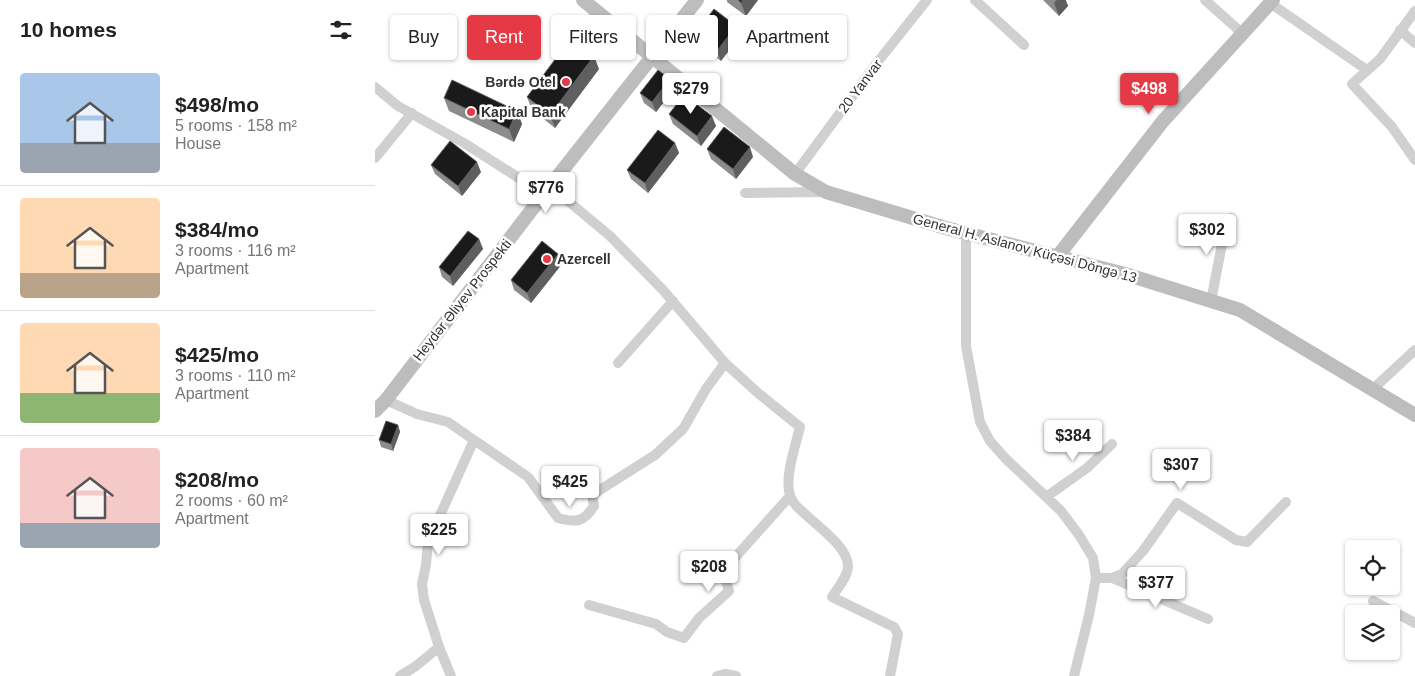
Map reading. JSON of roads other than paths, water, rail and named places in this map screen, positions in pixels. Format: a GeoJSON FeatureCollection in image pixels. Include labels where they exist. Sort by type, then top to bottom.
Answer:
{"type":"FeatureCollection","features":[{"type":"Feature","properties":{"kind":"main road","name":"General H. Aslanov Küçəsi Döngə 13"},"geometry":{"type":"LineString","coordinates":[[583,0],[646,52]]}},
{"type":"Feature","properties":{"kind":"main road","name":"Heydər Əliyev Prospekti"},"geometry":{"type":"LineString","coordinates":[[685,15],[697,0]]}},
{"type":"Feature","properties":{"kind":"main road"},"geometry":{"type":"LineString","coordinates":[[1057,256],[1163,121],[1271,1]]}},
{"type":"Feature","properties":{"kind":"main road","name":"Heydər Əliyev Prospekti"},"geometry":{"type":"LineString","coordinates":[[375,411],[650,60]]}},
{"type":"Feature","properties":{"kind":"main road","name":"General H. Aslanov Küçəsi Döngə 13"},"geometry":{"type":"LineString","coordinates":[[656,60],[795,174],[826,192],[966,233],[1125,274],[1240,310],[1415,415]]}},
{"type":"Feature","properties":{"kind":"street","name":"20 Yanvar"},"geometry":{"type":"LineString","coordinates":[[795,174],[876,64],[927,0]]}},
{"type":"Feature","properties":{"kind":"street"},"geometry":{"type":"LineString","coordinates":[[975,0],[1024,45]]}},
{"type":"Feature","properties":{"kind":"street"},"geometry":{"type":"LineString","coordinates":[[1205,0],[1243,33]]}},
{"type":"Feature","properties":{"kind":"street"},"geometry":{"type":"LineString","coordinates":[[1271,1],[1367,70]]}},
{"type":"Feature","properties":{"kind":"street"},"geometry":{"type":"LineString","coordinates":[[1415,11],[1380,59],[1352,84],[1392,127],[1415,160]]}},
{"type":"Feature","properties":{"kind":"street"},"geometry":{"type":"LineString","coordinates":[[1400,30],[1415,43]]}},
{"type":"Feature","properties":{"kind":"street"},"geometry":{"type":"LineString","coordinates":[[375,87],[398,106],[547,190],[610,236],[673,301],[725,363],[757,393],[800,426],[788,484],[790,496],[799,509],[838,544],[846,556],[848,567],[833,597],[894,627],[898,634],[890,676]]}},
{"type":"Feature","properties":{"kind":"street"},"geometry":{"type":"LineString","coordinates":[[375,158],[412,113]]}},
{"type":"Feature","properties":{"kind":"street"},"geometry":{"type":"LineString","coordinates":[[745,193],[826,192]]}},
{"type":"Feature","properties":{"kind":"street"},"geometry":{"type":"LineString","coordinates":[[1211,301],[1223,239],[1231,218]]}},
{"type":"Feature","properties":{"kind":"street"},"geometry":{"type":"LineString","coordinates":[[966,233],[966,346],[980,422],[991,441],[1005,458],[1061,511],[1093,558],[1096,578],[1074,676]]}},
{"type":"Feature","properties":{"kind":"street"},"geometry":{"type":"LineString","coordinates":[[618,363],[673,301]]}},
{"type":"Feature","properties":{"kind":"street"},"geometry":{"type":"LineString","coordinates":[[1373,389],[1415,350]]}},
{"type":"Feature","properties":{"kind":"street"},"geometry":{"type":"LineString","coordinates":[[385,400],[417,414],[448,422],[528,477],[559,518],[577,521],[588,516],[594,506],[592,495],[655,455],[683,429],[706,389],[725,363]]}},
{"type":"Feature","properties":{"kind":"street"},"geometry":{"type":"LineString","coordinates":[[451,676],[439,647],[424,600],[422,584],[428,542],[474,440]]}},
{"type":"Feature","properties":{"kind":"street"},"geometry":{"type":"LineString","coordinates":[[1046,497],[1087,468],[1112,444]]}},
{"type":"Feature","properties":{"kind":"street"},"geometry":{"type":"LineString","coordinates":[[589,606],[656,624],[667,632],[684,638],[699,618],[729,591],[723,571],[790,496]]}},
{"type":"Feature","properties":{"kind":"street"},"geometry":{"type":"LineString","coordinates":[[1096,578],[1112,578],[1122,574],[1143,551],[1177,503],[1236,540],[1247,542],[1286,502]]}},
{"type":"Feature","properties":{"kind":"street"},"geometry":{"type":"LineString","coordinates":[[1112,578],[1208,619]]}},
{"type":"Feature","properties":{"kind":"street"},"geometry":{"type":"LineString","coordinates":[[1373,601],[1415,623]]}},
{"type":"Feature","properties":{"kind":"street"},"geometry":{"type":"LineString","coordinates":[[400,676],[416,666],[439,647]]}},
{"type":"Feature","properties":{"kind":"street"},"geometry":{"type":"LineString","coordinates":[[717,676],[725,674],[736,676]]}},
{"type":"Feature","properties":{"kind":"place","name":"Bərdə Otel"},"geometry":{"type":"Point","coordinates":[566,82]}},
{"type":"Feature","properties":{"kind":"place","name":"Kapital Bank"},"geometry":{"type":"Point","coordinates":[471,112]}},
{"type":"Feature","properties":{"kind":"place","name":"Azercell"},"geometry":{"type":"Point","coordinates":[547,259]}}]}
